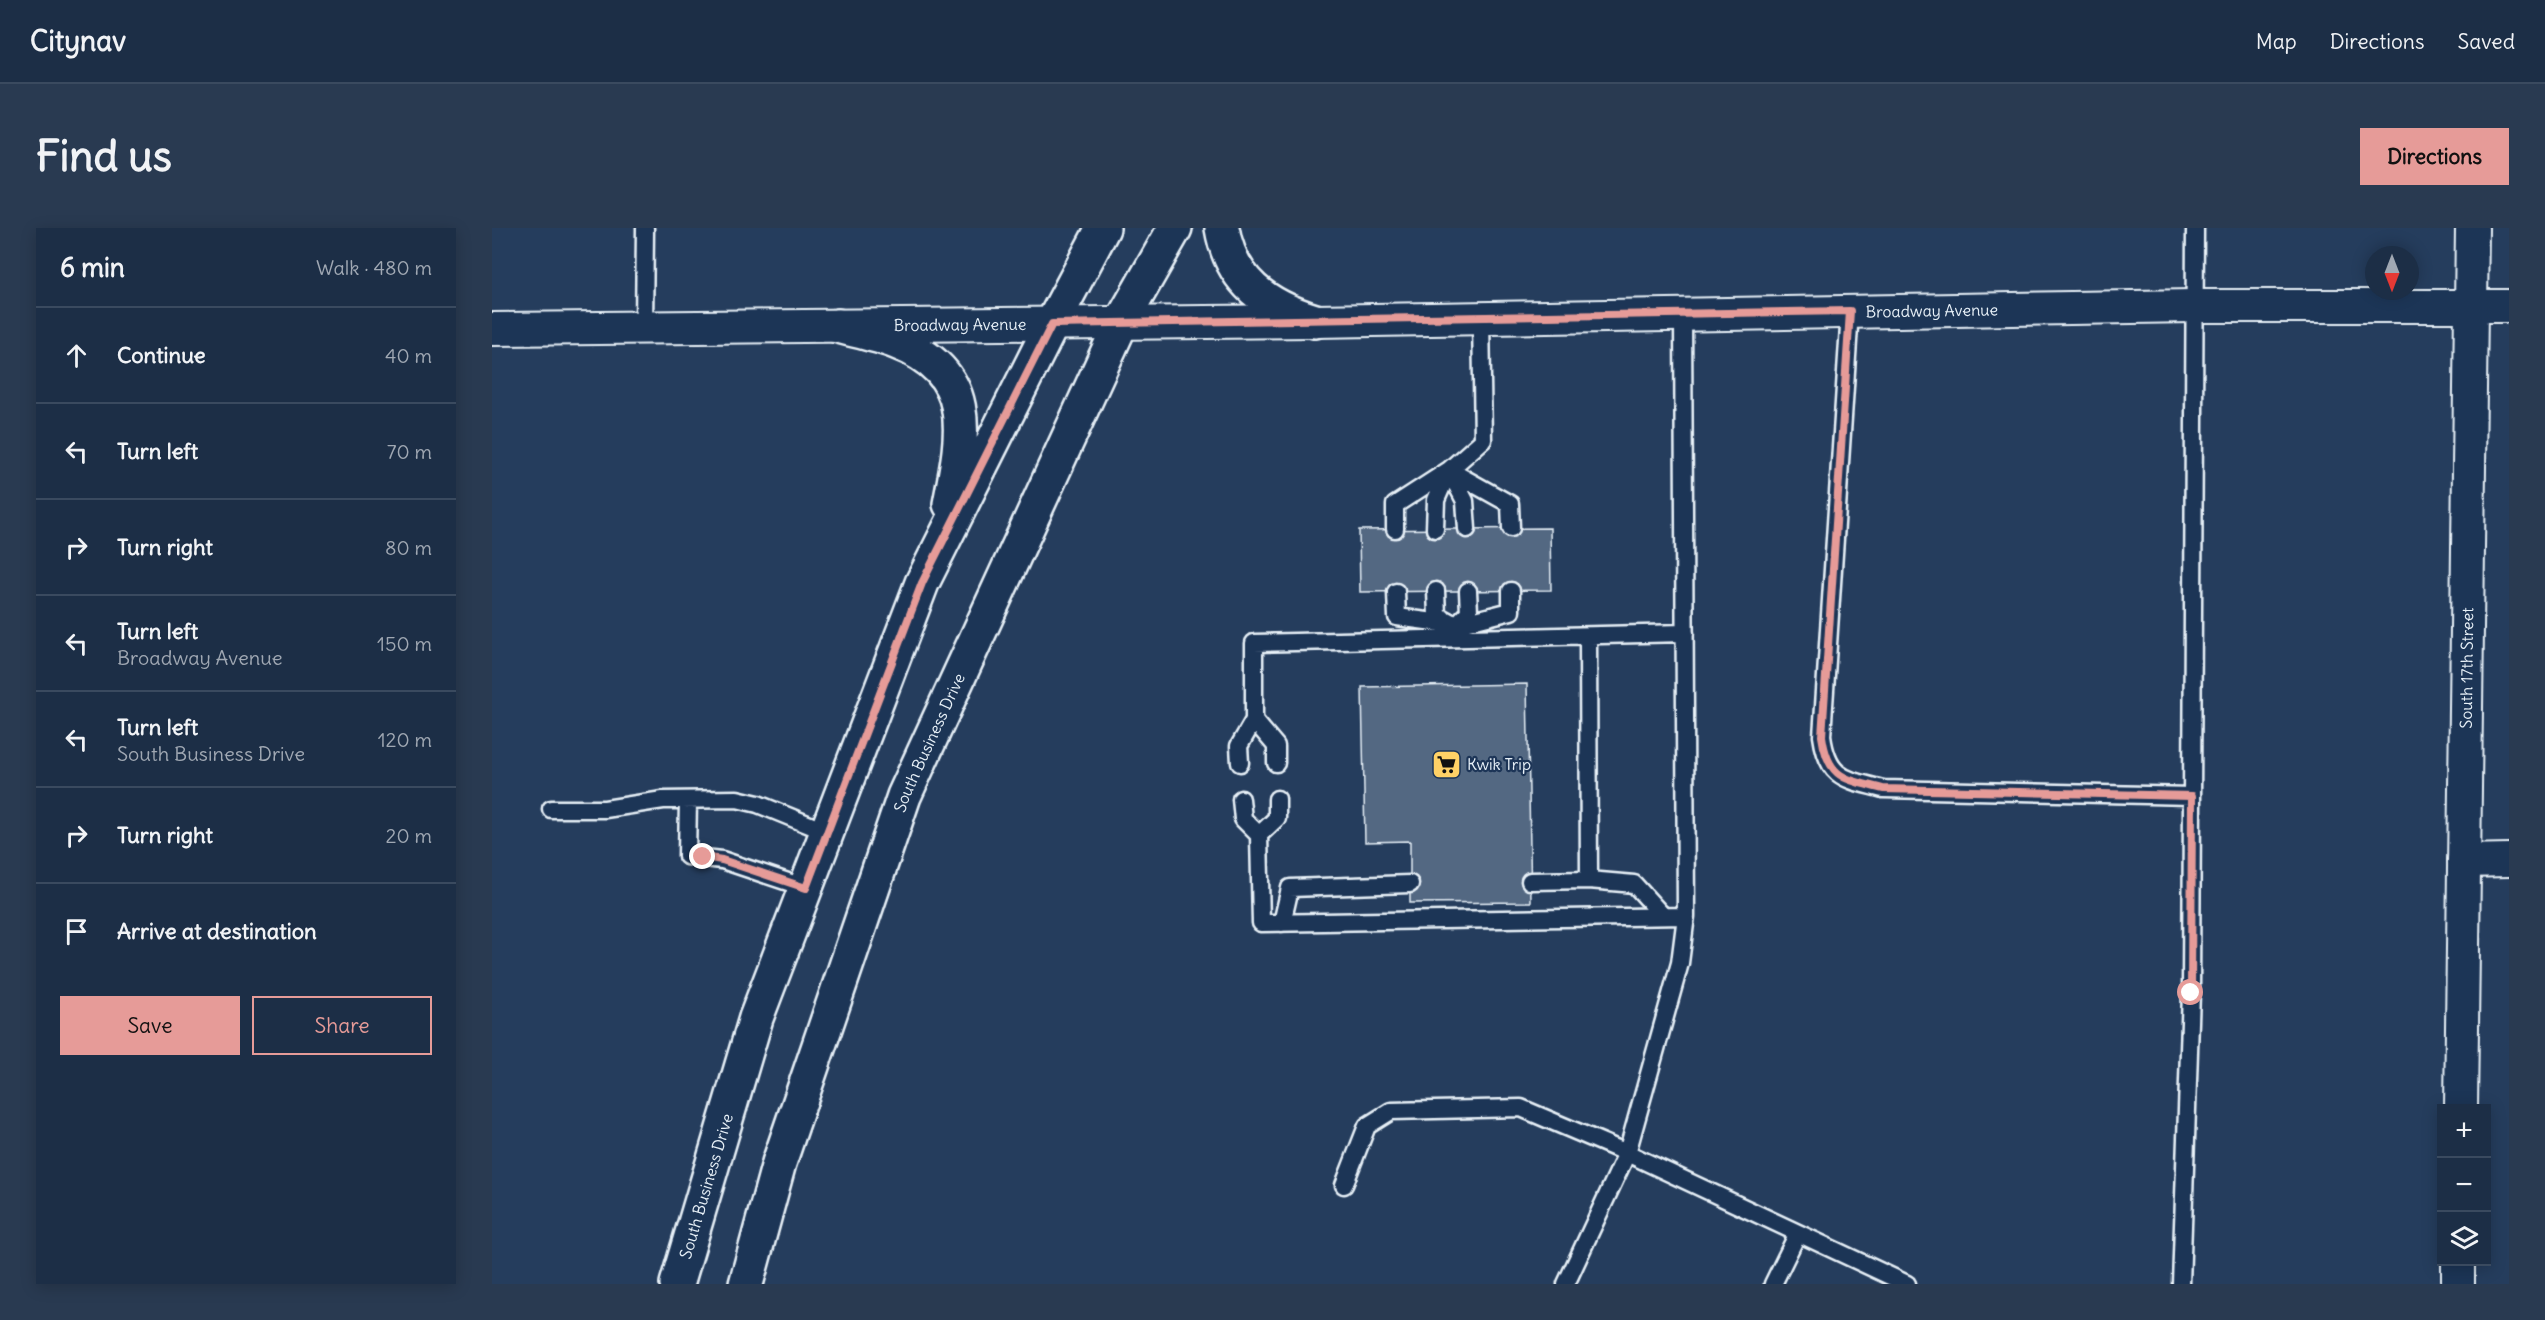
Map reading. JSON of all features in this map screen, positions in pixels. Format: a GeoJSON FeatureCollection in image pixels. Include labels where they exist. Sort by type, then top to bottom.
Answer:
{"type":"FeatureCollection","features":[{"type":"Feature","properties":{"kind":"main road","name":"South Business Drive"},"geometry":{"type":"LineString","coordinates":[[677,1284],[756,1018],[922,583],[1052,324],[1103,228]]}},
{"type":"Feature","properties":{"kind":"main road","name":"South Business Drive"},"geometry":{"type":"LineString","coordinates":[[746,1284],[779,1163],[904,796],[1122,321],[1175,228]]}},
{"type":"Feature","properties":{"kind":"main road"},"geometry":{"type":"LineString","coordinates":[[1222,228],[1231,258],[1250,288],[1287,312],[1316,321]]}},
{"type":"Feature","properties":{"kind":"main road"},"geometry":{"type":"LineString","coordinates":[[838,326],[896,342],[926,357],[945,374],[958,398],[960,421],[958,462],[942,543]]}},
{"type":"Feature","properties":{"kind":"street","name":"South 17th Street"},"geometry":{"type":"LineString","coordinates":[[2461,1104],[2472,228]]}},
{"type":"Feature","properties":{"kind":"street","name":"Broadway Avenue"},"geometry":{"type":"LineString","coordinates":[[492,328],[644,329],[1052,324],[1122,321],[1316,321],[2193,306],[2509,306]]}},
{"type":"Feature","properties":{"kind":"street"},"geometry":{"type":"LineString","coordinates":[[2464,861],[2509,860]]}},
{"type":"Feature","properties":{"kind":"street"},"geometry":{"type":"LineString","coordinates":[[2458,1266],[2458,1284]]}},
{"type":"Feature","properties":{"kind":"lane"},"geometry":{"type":"LineString","coordinates":[[644,329],[645,228]]}},
{"type":"Feature","properties":{"kind":"lane"},"geometry":{"type":"LineString","coordinates":[[2181,1284],[2191,993],[2195,228]]}},
{"type":"Feature","properties":{"kind":"lane"},"geometry":{"type":"LineString","coordinates":[[1850,311],[1822,736],[1824,757],[1842,778],[1883,789],[2192,796]]}},
{"type":"Feature","properties":{"kind":"lane"},"geometry":{"type":"LineString","coordinates":[[1566,1284],[1627,1153],[1680,963],[1686,916],[1683,314]]}},
{"type":"Feature","properties":{"kind":"lane"},"geometry":{"type":"LineString","coordinates":[[1395,529],[1395,505],[1449,470],[1483,440],[1481,318]]}},
{"type":"Feature","properties":{"kind":"lane"},"geometry":{"type":"LineString","coordinates":[[1449,470],[1510,504],[1511,528]]}},
{"type":"Feature","properties":{"kind":"lane"},"geometry":{"type":"LineString","coordinates":[[1435,529],[1436,500],[1449,470]]}},
{"type":"Feature","properties":{"kind":"lane"},"geometry":{"type":"LineString","coordinates":[[1449,470],[1466,501],[1467,529]]}},
{"type":"Feature","properties":{"kind":"lane"},"geometry":{"type":"LineString","coordinates":[[1436,591],[1437,615],[1456,632]]}},
{"type":"Feature","properties":{"kind":"lane"},"geometry":{"type":"LineString","coordinates":[[1456,632],[1469,612],[1468,591]]}},
{"type":"Feature","properties":{"kind":"lane"},"geometry":{"type":"LineString","coordinates":[[1396,592],[1397,617],[1456,632],[1511,611],[1511,591]]}},
{"type":"Feature","properties":{"kind":"lane"},"geometry":{"type":"LineString","coordinates":[[1240,763],[1239,746],[1254,720],[1254,643],[1456,632],[1588,636],[1685,633]]}},
{"type":"Feature","properties":{"kind":"lane"},"geometry":{"type":"LineString","coordinates":[[1588,636],[1589,879]]}},
{"type":"Feature","properties":{"kind":"lane"},"geometry":{"type":"LineString","coordinates":[[1254,720],[1276,746],[1276,763]]}},
{"type":"Feature","properties":{"kind":"lane"},"geometry":{"type":"LineString","coordinates":[[551,809],[597,809],[649,801],[737,799],[751,802],[827,832]]}},
{"type":"Feature","properties":{"kind":"lane"},"geometry":{"type":"LineString","coordinates":[[1241,799],[1243,819],[1259,835],[1261,923],[1686,916]]}},
{"type":"Feature","properties":{"kind":"lane"},"geometry":{"type":"LineString","coordinates":[[1259,835],[1277,818],[1277,799]]}},
{"type":"Feature","properties":{"kind":"lane"},"geometry":{"type":"LineString","coordinates":[[688,800],[687,856],[722,860],[806,888]]}},
{"type":"Feature","properties":{"kind":"lane"},"geometry":{"type":"LineString","coordinates":[[1530,881],[1589,879],[1634,884],[1664,916]]}},
{"type":"Feature","properties":{"kind":"lane"},"geometry":{"type":"LineString","coordinates":[[1281,923],[1290,888],[1410,884]]}},
{"type":"Feature","properties":{"kind":"lane"},"geometry":{"type":"LineString","coordinates":[[1344,1185],[1367,1126],[1391,1111],[1521,1108],[1627,1153],[1907,1284]]}},
{"type":"Feature","properties":{"kind":"lane"},"geometry":{"type":"LineString","coordinates":[[1773,1284],[1798,1233]]}},
{"type":"Feature","properties":{"kind":"building"},"geometry":{"type":"Polygon","coordinates":[[[1550,528],[1551,590],[1360,592],[1359,530],[1550,528]]]}},
{"type":"Feature","properties":{"kind":"building","name":"Kwik Trip"},"geometry":{"type":"Polygon","coordinates":[[[1527,684],[1531,902],[1410,903],[1410,841],[1365,842],[1362,687],[1527,684]]]}},
{"type":"Feature","properties":{"kind":"place","name":"Kwik Trip"},"geometry":{"type":"Point","coordinates":[1446,764]}},
{"type":"Feature","properties":{"kind":"route"},"geometry":{"type":"LineString","coordinates":[[703,857],[722,860],[806,888],[922,583],[1052,324],[1122,321],[1316,321],[1850,311],[1822,736],[1824,757],[1842,778],[1883,789],[2192,796],[2191,993]]}}]}
